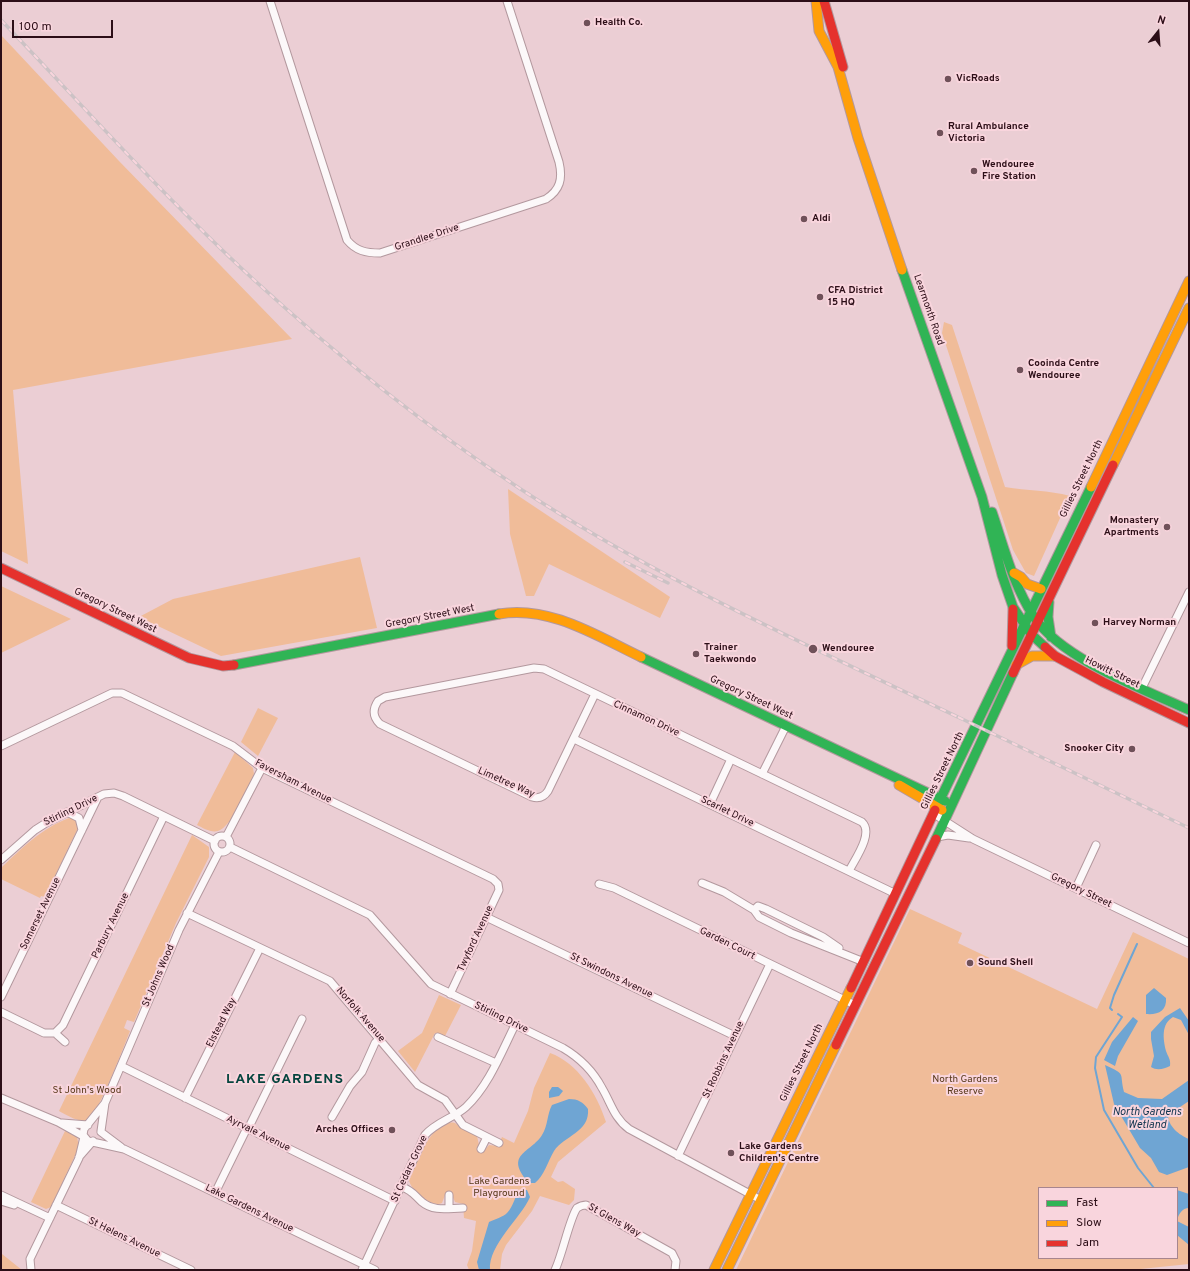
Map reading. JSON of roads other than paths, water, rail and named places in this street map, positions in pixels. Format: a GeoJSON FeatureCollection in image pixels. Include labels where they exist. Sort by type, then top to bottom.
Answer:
{"type":"FeatureCollection","features":[{"type":"Feature","properties":{"kind":"main road","name":"Learmonth Road"},"geometry":{"type":"LineString","coordinates":[[816,1],[819,32],[838,67],[858,138],[925,325],[982,497],[1002,575],[1013,607],[1031,634]]}},
{"type":"Feature","properties":{"kind":"main road","name":"Learmonth Road"},"geometry":{"type":"LineString","coordinates":[[824,1],[845,79],[916,300]]}},
{"type":"Feature","properties":{"kind":"main road","name":"Gillies Street North"},"geometry":{"type":"LineString","coordinates":[[714,1270],[864,962],[935,810],[977,726],[1189,281]]}},
{"type":"Feature","properties":{"kind":"main road","name":"Gillies Street North"},"geometry":{"type":"LineString","coordinates":[[727,1270],[937,836],[1049,596],[1189,308]]}},
{"type":"Feature","properties":{"kind":"main road","name":"Learmonth Road"},"geometry":{"type":"LineString","coordinates":[[958,423],[1012,572],[1030,612],[1037,621]]}},
{"type":"Feature","properties":{"kind":"main road","name":"Gregory Street West"},"geometry":{"type":"LineString","coordinates":[[1,568],[189,658],[223,666],[255,662],[506,613],[540,614],[572,625],[856,760],[941,798],[948,812]]}},
{"type":"Feature","properties":{"kind":"main road"},"geometry":{"type":"LineString","coordinates":[[1012,572],[1021,577],[1027,584],[1041,589]]}},
{"type":"Feature","properties":{"kind":"main road"},"geometry":{"type":"LineString","coordinates":[[1049,596],[1048,617],[1051,637]]}},
{"type":"Feature","properties":{"kind":"main road"},"geometry":{"type":"LineString","coordinates":[[1012,650],[1013,607]]}},
{"type":"Feature","properties":{"kind":"main road","name":"Howitt Street"},"geometry":{"type":"LineString","coordinates":[[1037,621],[1051,637],[1066,649],[1089,662],[1189,710]]}},
{"type":"Feature","properties":{"kind":"main road","name":"Howitt Street"},"geometry":{"type":"LineString","coordinates":[[1031,634],[1055,656],[1138,699],[1189,723]]}},
{"type":"Feature","properties":{"kind":"main road"},"geometry":{"type":"LineString","coordinates":[[1016,665],[1032,656],[1055,656]]}},
{"type":"Feature","properties":{"kind":"main road"},"geometry":{"type":"LineString","coordinates":[[1138,699],[1142,688]]}},
{"type":"Feature","properties":{"kind":"main road","name":"Gregory Street West"},"geometry":{"type":"LineString","coordinates":[[856,760],[935,810],[948,812]]}},
{"type":"Feature","properties":{"kind":"street","name":"Grandlee Drive"},"geometry":{"type":"LineString","coordinates":[[270,1],[347,240],[352,247],[360,251],[380,253],[546,199],[558,189],[561,174],[559,162],[507,1]]}},
{"type":"Feature","properties":{"kind":"street"},"geometry":{"type":"LineString","coordinates":[[1142,688],[1188,595]]}},
{"type":"Feature","properties":{"kind":"street","name":"Cinnamon Drive"},"geometry":{"type":"LineString","coordinates":[[374,710],[378,702],[385,698],[534,668],[544,669],[864,824],[866,835],[849,871]]}},
{"type":"Feature","properties":{"kind":"street","name":"Faversham Avenue"},"geometry":{"type":"LineString","coordinates":[[1,746],[112,693],[118,692],[229,744],[262,768],[491,878],[498,884]]}},
{"type":"Feature","properties":{"kind":"street","name":"Limetree Way"},"geometry":{"type":"LineString","coordinates":[[374,710],[375,717],[380,724],[535,797],[542,797],[548,792],[595,694]]}},
{"type":"Feature","properties":{"kind":"street"},"geometry":{"type":"LineString","coordinates":[[762,774],[786,726]]}},
{"type":"Feature","properties":{"kind":"street","name":"Scarlet Drive"},"geometry":{"type":"LineString","coordinates":[[574,739],[896,894]]}},
{"type":"Feature","properties":{"kind":"street"},"geometry":{"type":"LineString","coordinates":[[710,804],[731,759]]}},
{"type":"Feature","properties":{"kind":"street"},"geometry":{"type":"LineString","coordinates":[[226,837],[262,768]]}},
{"type":"Feature","properties":{"kind":"street","name":"Stirling Drive"},"geometry":{"type":"LineString","coordinates":[[1,860],[38,828],[67,812],[108,793],[115,793],[215,841]]}},
{"type":"Feature","properties":{"kind":"street","name":"Somerset Avenue"},"geometry":{"type":"LineString","coordinates":[[1,997],[98,797]]}},
{"type":"Feature","properties":{"kind":"street"},"geometry":{"type":"LineString","coordinates":[[67,812],[79,818],[82,830]]}},
{"type":"Feature","properties":{"kind":"street","name":"Gregory Street"},"geometry":{"type":"LineString","coordinates":[[948,812],[973,838]]}},
{"type":"Feature","properties":{"kind":"street","name":"Parbury Avenue"},"geometry":{"type":"LineString","coordinates":[[55,1034],[63,1025],[164,816]]}},
{"type":"Feature","properties":{"kind":"street","name":"Gregory Street"},"geometry":{"type":"LineString","coordinates":[[937,836],[973,838],[1189,943]]}},
{"type":"Feature","properties":{"kind":"street"},"geometry":{"type":"LineString","coordinates":[[218,837],[226,837],[230,840],[230,847],[224,852],[219,852],[214,846],[215,841],[218,837]]}},
{"type":"Feature","properties":{"kind":"street"},"geometry":{"type":"LineString","coordinates":[[1076,888],[1096,844]]}},
{"type":"Feature","properties":{"kind":"street","name":"Stirling Drive"},"geometry":{"type":"LineString","coordinates":[[230,847],[370,915],[425,979],[433,985],[563,1048],[578,1058],[598,1080],[613,1111],[620,1122],[629,1129],[761,1200]]}},
{"type":"Feature","properties":{"kind":"street","name":"St Johns Wood"},"geometry":{"type":"LineString","coordinates":[[88,1125],[105,1103],[187,913],[219,852]]}},
{"type":"Feature","properties":{"kind":"street"},"geometry":{"type":"LineString","coordinates":[[702,883],[716,888],[754,910],[756,914],[762,918],[791,933],[864,962]]}},
{"type":"Feature","properties":{"kind":"street","name":"Scarlet Drive"},"geometry":{"type":"LineString","coordinates":[[880,885],[890,887],[901,883]]}},
{"type":"Feature","properties":{"kind":"street","name":"Twyford Avenue"},"geometry":{"type":"LineString","coordinates":[[450,994],[498,892],[498,884]]}},
{"type":"Feature","properties":{"kind":"street","name":"Garden Court"},"geometry":{"type":"LineString","coordinates":[[599,884],[614,888],[855,1004]]}},
{"type":"Feature","properties":{"kind":"street"},"geometry":{"type":"LineString","coordinates":[[754,910],[758,906],[796,923],[823,937],[851,956]]}},
{"type":"Feature","properties":{"kind":"street"},"geometry":{"type":"LineString","coordinates":[[762,918],[766,909]]}},
{"type":"Feature","properties":{"kind":"street","name":"Norfolk Avenue"},"geometry":{"type":"LineString","coordinates":[[187,913],[330,981],[380,1038],[416,1083],[445,1100],[464,1126],[499,1143]]}},
{"type":"Feature","properties":{"kind":"street","name":"St Swindons Avenue"},"geometry":{"type":"LineString","coordinates":[[486,917],[735,1036]]}},
{"type":"Feature","properties":{"kind":"street"},"geometry":{"type":"LineString","coordinates":[[791,933],[796,923]]}},
{"type":"Feature","properties":{"kind":"street","name":"Elstead Way"},"geometry":{"type":"LineString","coordinates":[[185,1098],[260,948]]}},
{"type":"Feature","properties":{"kind":"street","name":"St Robbins Avenue"},"geometry":{"type":"LineString","coordinates":[[678,1156],[770,964]]}},
{"type":"Feature","properties":{"kind":"street"},"geometry":{"type":"LineString","coordinates":[[1,1012],[44,1034],[55,1034],[65,1042]]}},
{"type":"Feature","properties":{"kind":"street"},"geometry":{"type":"LineString","coordinates":[[215,1193],[302,1018]]}},
{"type":"Feature","properties":{"kind":"street","name":"St Cedars Grove"},"geometry":{"type":"LineString","coordinates":[[363,1267],[402,1187],[425,1135],[433,1127],[456,1114],[472,1100],[496,1063],[515,1025]]}},
{"type":"Feature","properties":{"kind":"street"},"geometry":{"type":"LineString","coordinates":[[332,1118],[350,1086],[362,1072],[375,1043],[380,1038]]}},
{"type":"Feature","properties":{"kind":"street"},"geometry":{"type":"LineString","coordinates":[[438,1038],[496,1063]]}},
{"type":"Feature","properties":{"kind":"street","name":"Ayrvale Avenue"},"geometry":{"type":"LineString","coordinates":[[121,1066],[395,1201]]}},
{"type":"Feature","properties":{"kind":"street"},"geometry":{"type":"LineString","coordinates":[[1,1098],[35,1114],[58,1122],[83,1136],[88,1141],[94,1141]]}},
{"type":"Feature","properties":{"kind":"street","name":"St Johns Wood"},"geometry":{"type":"LineString","coordinates":[[101,1131],[105,1103]]}},
{"type":"Feature","properties":{"kind":"street"},"geometry":{"type":"LineString","coordinates":[[30,1269],[30,1259],[79,1158],[99,1137],[101,1131],[95,1125],[58,1122]]}},
{"type":"Feature","properties":{"kind":"street"},"geometry":{"type":"LineString","coordinates":[[79,1158],[83,1130],[88,1125]]}},
{"type":"Feature","properties":{"kind":"street","name":"Lake Gardens Avenue"},"geometry":{"type":"LineString","coordinates":[[101,1131],[124,1149]]}},
{"type":"Feature","properties":{"kind":"street"},"geometry":{"type":"LineString","coordinates":[[481,1149],[487,1137]]}},
{"type":"Feature","properties":{"kind":"street","name":"Lake Gardens Avenue"},"geometry":{"type":"LineString","coordinates":[[94,1141],[124,1149],[363,1267],[375,1270]]}},
{"type":"Feature","properties":{"kind":"street"},"geometry":{"type":"LineString","coordinates":[[402,1187],[414,1192],[423,1203],[430,1206],[463,1208]]}},
{"type":"Feature","properties":{"kind":"street"},"geometry":{"type":"LineString","coordinates":[[1,1195],[50,1218]]}},
{"type":"Feature","properties":{"kind":"street"},"geometry":{"type":"LineString","coordinates":[[449,1195],[449,1208]]}},
{"type":"Feature","properties":{"kind":"street"},"geometry":{"type":"LineString","coordinates":[[1,1201],[28,1208]]}},
{"type":"Feature","properties":{"kind":"street","name":"St Helens Avenue"},"geometry":{"type":"LineString","coordinates":[[56,1205],[191,1270]]}},
{"type":"Feature","properties":{"kind":"street","name":"St Glens Way"},"geometry":{"type":"LineString","coordinates":[[555,1270],[562,1254],[574,1214],[579,1207],[586,1205],[672,1254],[676,1260],[675,1270]]}},
{"type":"Feature","properties":{"kind":"water"},"geometry":{"type":"Polygon","coordinates":[[[1154,988],[1166,998],[1165,1006],[1158,1013],[1146,1014],[1146,995],[1154,988]]]}},
{"type":"Feature","properties":{"kind":"water"},"geometry":{"type":"Polygon","coordinates":[[[1180,1008],[1189,1021],[1189,1035],[1181,1020],[1173,1017],[1169,1020],[1166,1024],[1164,1032],[1164,1042],[1170,1060],[1170,1066],[1160,1069],[1153,1068],[1151,1067],[1154,1056],[1151,1032],[1165,1017],[1180,1008]]]}},
{"type":"Feature","properties":{"kind":"water"},"geometry":{"type":"Polygon","coordinates":[[[1133,1017],[1138,1021],[1118,1056],[1115,1066],[1104,1060],[1112,1042],[1133,1017]]]}},
{"type":"Feature","properties":{"kind":"water","name":"North Gardens Wetland"},"geometry":{"type":"Polygon","coordinates":[[[1105,1065],[1117,1071],[1121,1075],[1124,1092],[1138,1098],[1162,1099],[1189,1080],[1189,1101],[1168,1115],[1168,1119],[1175,1130],[1189,1139],[1189,1167],[1167,1175],[1159,1172],[1151,1158],[1140,1148],[1114,1104],[1105,1065]]]}},
{"type":"Feature","properties":{"kind":"water"},"geometry":{"type":"Polygon","coordinates":[[[552,1087],[558,1087],[563,1091],[559,1096],[549,1098],[549,1092],[552,1087]]]}},
{"type":"Feature","properties":{"kind":"water"},"geometry":{"type":"Polygon","coordinates":[[[569,1099],[580,1101],[584,1104],[588,1109],[588,1117],[576,1133],[564,1141],[554,1151],[538,1180],[535,1183],[529,1183],[522,1173],[519,1166],[519,1160],[542,1135],[552,1105],[569,1099]]]}},
{"type":"Feature","properties":{"kind":"water"},"geometry":{"type":"Polygon","coordinates":[[[521,1190],[527,1190],[530,1197],[526,1205],[499,1241],[494,1251],[490,1270],[479,1270],[477,1262],[489,1222],[507,1213],[521,1190]]]}},
{"type":"Feature","properties":{"kind":"water"},"geometry":{"type":"Polygon","coordinates":[[[1178,1190],[1189,1194],[1189,1208],[1183,1210],[1178,1218],[1178,1190]]]}},
{"type":"Feature","properties":{"kind":"water"},"geometry":{"type":"Polygon","coordinates":[[[1178,1222],[1189,1227],[1189,1245],[1178,1236],[1178,1222]]]}},
{"type":"Feature","properties":{"kind":"waterway"},"geometry":{"type":"LineString","coordinates":[[1112,1010],[1110,1008],[1114,995],[1137,944]]}},
{"type":"Feature","properties":{"kind":"waterway"},"geometry":{"type":"LineString","coordinates":[[1118,1014],[1122,1017],[1096,1057],[1095,1068],[1104,1110],[1138,1168],[1153,1187]]}},
{"type":"Feature","properties":{"kind":"railway"},"geometry":{"type":"LineString","coordinates":[[1,20],[188,217],[253,279],[316,335],[382,389],[449,440],[519,488],[572,521],[681,583],[793,639],[962,719]]}},
{"type":"Feature","properties":{"kind":"railway"},"geometry":{"type":"LineString","coordinates":[[625,562],[668,583]]}},
{"type":"Feature","properties":{"kind":"railway"},"geometry":{"type":"LineString","coordinates":[[958,717],[1189,828]]}},
{"type":"Feature","properties":{"kind":"place","name":"Health Co."},"geometry":{"type":"Point","coordinates":[587,23]}},
{"type":"Feature","properties":{"kind":"place","name":"VicRoads"},"geometry":{"type":"Point","coordinates":[948,79]}},
{"type":"Feature","properties":{"kind":"place","name":"Rural Ambulance Victoria"},"geometry":{"type":"Point","coordinates":[940,133]}},
{"type":"Feature","properties":{"kind":"place","name":"Wendouree Fire Station"},"geometry":{"type":"Point","coordinates":[974,171]}},
{"type":"Feature","properties":{"kind":"place","name":"Aldi"},"geometry":{"type":"Point","coordinates":[804,219]}},
{"type":"Feature","properties":{"kind":"place","name":"CFA District 15 HQ"},"geometry":{"type":"Point","coordinates":[820,297]}},
{"type":"Feature","properties":{"kind":"place","name":"Cooinda Centre Wendouree"},"geometry":{"type":"Point","coordinates":[1020,370]}},
{"type":"Feature","properties":{"kind":"place","name":"Monastery Apartments"},"geometry":{"type":"Point","coordinates":[1167,527]}},
{"type":"Feature","properties":{"kind":"place","name":"Harvey Norman"},"geometry":{"type":"Point","coordinates":[1095,623]}},
{"type":"Feature","properties":{"kind":"place","name":"Wendouree"},"geometry":{"type":"Point","coordinates":[813,649]}},
{"type":"Feature","properties":{"kind":"place","name":"Trainer Taekwondo"},"geometry":{"type":"Point","coordinates":[696,654]}},
{"type":"Feature","properties":{"kind":"place","name":"Snooker City"},"geometry":{"type":"Point","coordinates":[1132,749]}},
{"type":"Feature","properties":{"kind":"place","name":"Sound Shell"},"geometry":{"type":"Point","coordinates":[970,963]}},
{"type":"Feature","properties":{"kind":"place","name":"Arches Offices"},"geometry":{"type":"Point","coordinates":[392,1130]}},
{"type":"Feature","properties":{"kind":"place","name":"Lake Gardens Children's Centre"},"geometry":{"type":"Point","coordinates":[731,1153]}},
{"type":"Feature","properties":{"kind":"district","name":"LAKE GARDENS"},"geometry":{"type":"Point","coordinates":[285,1080]}},
{"type":"Feature","properties":{"kind":"park label","name":"North Gardens Reserve"},"geometry":{"type":"Point","coordinates":[965,1086]}},
{"type":"Feature","properties":{"kind":"park label","name":"St John's Wood"},"geometry":{"type":"Point","coordinates":[87,1091]}},
{"type":"Feature","properties":{"kind":"park label","name":"Lake Gardens Playground"},"geometry":{"type":"Point","coordinates":[499,1188]}}]}
